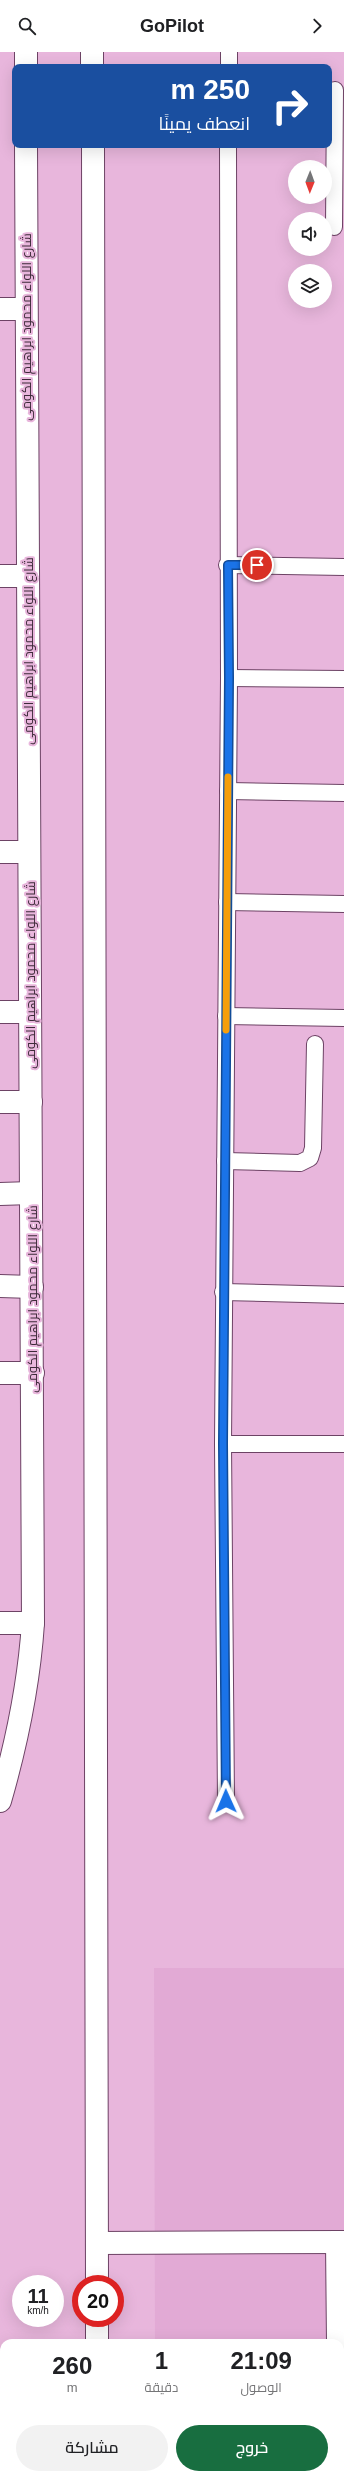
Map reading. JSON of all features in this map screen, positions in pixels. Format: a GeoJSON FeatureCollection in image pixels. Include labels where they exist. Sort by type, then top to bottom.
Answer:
{"type":"FeatureCollection","features":[{"type":"Feature","properties":{"kind":"street"},"geometry":{"type":"LineString","coordinates":[[26,52],[26,64]]}},
{"type":"Feature","properties":{"kind":"street"},"geometry":{"type":"LineString","coordinates":[[92,52],[92,64]]}},
{"type":"Feature","properties":{"kind":"street","name":"شارع اللواء محمود ابراهيم الكومى"},"geometry":{"type":"LineString","coordinates":[[0,1801],[22,1715],[30,1669],[33,1623],[26,148]]}},
{"type":"Feature","properties":{"kind":"street"},"geometry":{"type":"LineString","coordinates":[[93,148],[97,2275]]}},
{"type":"Feature","properties":{"kind":"street"},"geometry":{"type":"LineString","coordinates":[[0,309],[26,309]]}},
{"type":"Feature","properties":{"kind":"street"},"geometry":{"type":"LineString","coordinates":[[0,576],[28,576]]}},
{"type":"Feature","properties":{"kind":"street"},"geometry":{"type":"LineString","coordinates":[[0,852],[29,852]]}},
{"type":"Feature","properties":{"kind":"street"},"geometry":{"type":"LineString","coordinates":[[0,1012],[30,1012]]}},
{"type":"Feature","properties":{"kind":"street"},"geometry":{"type":"LineString","coordinates":[[0,1102],[31,1102]]}},
{"type":"Feature","properties":{"kind":"street"},"geometry":{"type":"LineString","coordinates":[[0,1194],[31,1193]]}},
{"type":"Feature","properties":{"kind":"street"},"geometry":{"type":"LineString","coordinates":[[0,1286],[32,1286]]}},
{"type":"Feature","properties":{"kind":"street"},"geometry":{"type":"LineString","coordinates":[[0,1373],[32,1372]]}},
{"type":"Feature","properties":{"kind":"street"},"geometry":{"type":"LineString","coordinates":[[0,1623],[33,1623]]}},
{"type":"Feature","properties":{"kind":"street"},"geometry":{"type":"LineString","coordinates":[[96,2243],[340,2242],[338,2339]]}},
{"type":"Feature","properties":{"kind":"street"},"geometry":{"type":"LineString","coordinates":[[97,2327],[97,2339]]}},
{"type":"Feature","properties":{"kind":"lane"},"geometry":{"type":"LineString","coordinates":[[229,52],[229,64]]}},
{"type":"Feature","properties":{"kind":"lane"},"geometry":{"type":"LineString","coordinates":[[334,227],[336,90]]}},
{"type":"Feature","properties":{"kind":"lane"},"geometry":{"type":"LineString","coordinates":[[226,1801],[223,1292],[229,678],[228,148]]}},
{"type":"Feature","properties":{"kind":"lane"},"geometry":{"type":"LineString","coordinates":[[228,565],[344,567]]}},
{"type":"Feature","properties":{"kind":"lane"},"geometry":{"type":"LineString","coordinates":[[229,678],[344,679]]}},
{"type":"Feature","properties":{"kind":"lane"},"geometry":{"type":"LineString","coordinates":[[228,791],[344,793]]}},
{"type":"Feature","properties":{"kind":"lane"},"geometry":{"type":"LineString","coordinates":[[227,902],[344,904]]}},
{"type":"Feature","properties":{"kind":"lane"},"geometry":{"type":"LineString","coordinates":[[226,1016],[344,1018]]}},
{"type":"Feature","properties":{"kind":"lane"},"geometry":{"type":"LineString","coordinates":[[225,1161],[300,1163],[310,1158],[313,1148],[316,1044]]}},
{"type":"Feature","properties":{"kind":"lane"},"geometry":{"type":"LineString","coordinates":[[223,1292],[344,1295]]}},
{"type":"Feature","properties":{"kind":"lane"},"geometry":{"type":"LineString","coordinates":[[223,1444],[344,1444]]}},
{"type":"Feature","properties":{"kind":"shaded area"},"geometry":{"type":"Polygon","coordinates":[[[154,1968],[344,1968],[344,2339],[155,2339],[154,1968]]]}},
{"type":"Feature","properties":{"kind":"slow traffic"},"geometry":{"type":"LineString","coordinates":[[226,1030],[228,777]]}},
{"type":"Feature","properties":{"kind":"route"},"geometry":{"type":"LineString","coordinates":[[226,1801],[223,1444],[229,678],[228,565],[257,565]]}}]}
